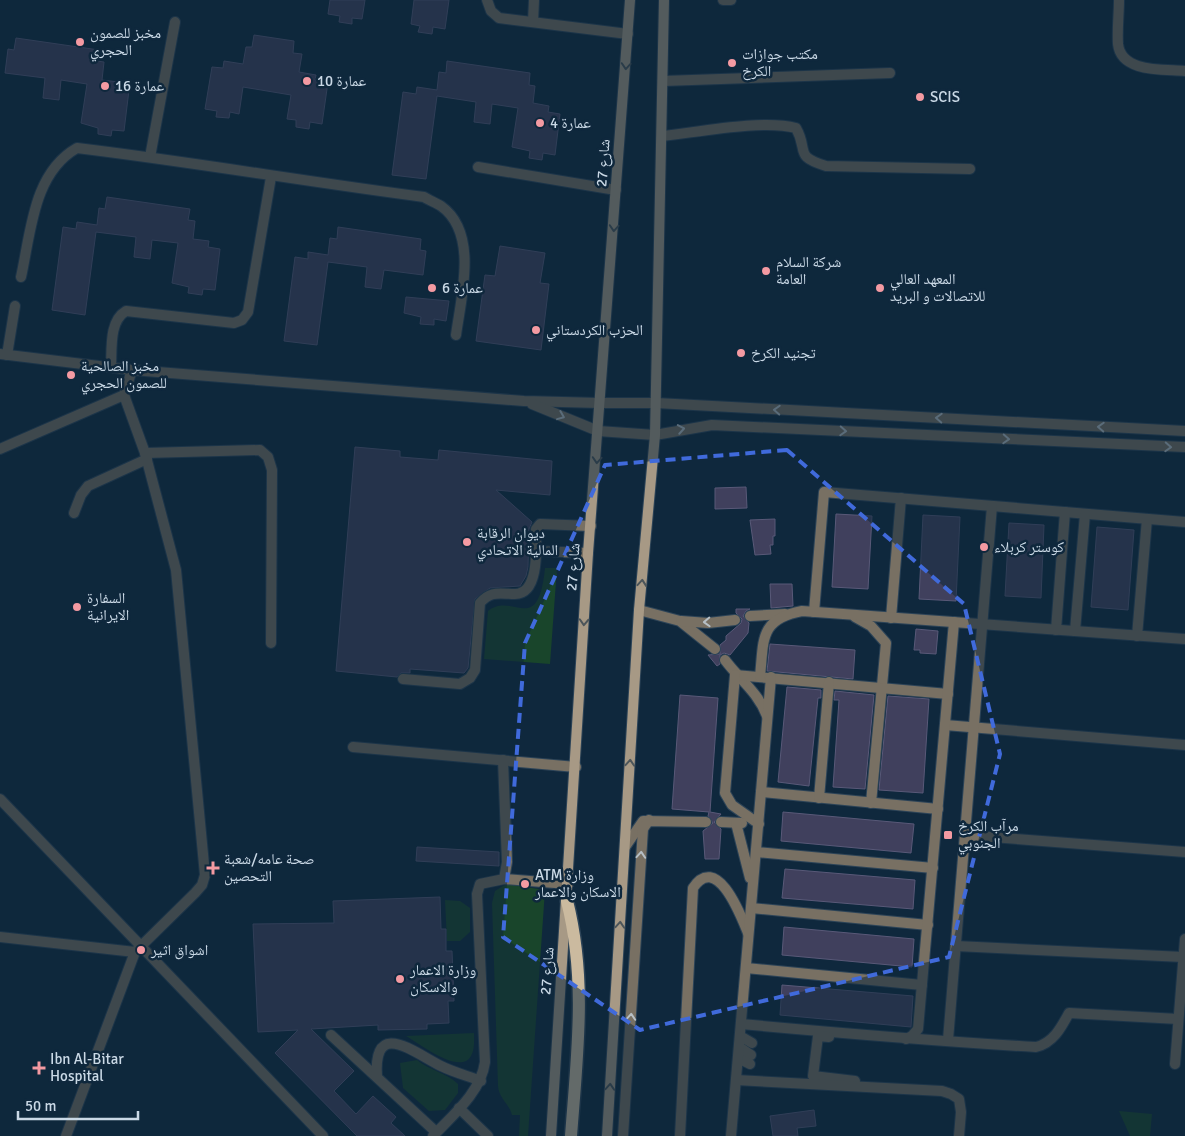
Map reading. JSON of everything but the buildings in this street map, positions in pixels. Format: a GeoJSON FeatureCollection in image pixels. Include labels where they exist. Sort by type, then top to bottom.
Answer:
{"type":"FeatureCollection","features":[{"type":"Feature","properties":{"kind":"main road","name":"شارع 27"},"geometry":{"type":"LineString","coordinates":[[551,1136],[576,767],[588,553],[630,0]]}},
{"type":"Feature","properties":{"kind":"main road"},"geometry":{"type":"LineString","coordinates":[[607,1136],[639,610],[655,435],[663,136],[664,0]]}},
{"type":"Feature","properties":{"kind":"main road"},"geometry":{"type":"LineString","coordinates":[[567,901],[576,936],[580,982],[571,1136]]}},
{"type":"Feature","properties":{"kind":"street"},"geometry":{"type":"LineString","coordinates":[[487,0],[491,11],[499,18],[628,34]]}},
{"type":"Feature","properties":{"kind":"street"},"geometry":{"type":"LineString","coordinates":[[533,22],[534,0]]}},
{"type":"Feature","properties":{"kind":"street"},"geometry":{"type":"LineString","coordinates":[[723,0],[731,0]]}},
{"type":"Feature","properties":{"kind":"street"},"geometry":{"type":"LineString","coordinates":[[1119,0],[1118,46],[1125,58],[1139,67],[1185,71]]}},
{"type":"Feature","properties":{"kind":"street"},"geometry":{"type":"LineString","coordinates":[[150,157],[175,22]]}},
{"type":"Feature","properties":{"kind":"street"},"geometry":{"type":"LineString","coordinates":[[663,81],[890,73]]}},
{"type":"Feature","properties":{"kind":"street"},"geometry":{"type":"LineString","coordinates":[[663,136],[765,125],[786,126],[796,128],[801,137],[802,153],[806,158],[826,166],[970,169]]}},
{"type":"Feature","properties":{"kind":"street"},"geometry":{"type":"LineString","coordinates":[[21,277],[41,188],[56,163],[77,148],[150,157],[271,177],[424,197],[442,207],[454,221],[464,244],[466,261],[456,335]]}},
{"type":"Feature","properties":{"kind":"street"},"geometry":{"type":"LineString","coordinates":[[478,167],[616,190]]}},
{"type":"Feature","properties":{"kind":"street"},"geometry":{"type":"LineString","coordinates":[[111,367],[115,322],[118,315],[126,311],[234,323],[242,320],[248,312],[271,177]]}},
{"type":"Feature","properties":{"kind":"street"},"geometry":{"type":"LineString","coordinates":[[15,306],[4,355],[132,370],[524,401],[656,404],[1185,431]]}},
{"type":"Feature","properties":{"kind":"street"},"geometry":{"type":"LineString","coordinates":[[66,1136],[138,948],[195,893],[202,885],[205,875],[176,570],[146,456],[124,395],[132,370]]}},
{"type":"Feature","properties":{"kind":"street"},"geometry":{"type":"LineString","coordinates":[[0,449],[124,395]]}},
{"type":"Feature","properties":{"kind":"street"},"geometry":{"type":"LineString","coordinates":[[524,401],[598,431],[655,435],[712,425],[1185,447]]}},
{"type":"Feature","properties":{"kind":"street"},"geometry":{"type":"LineString","coordinates":[[74,513],[81,496],[88,486],[146,456],[260,450],[268,457],[272,470],[271,643]]}},
{"type":"Feature","properties":{"kind":"street"},"geometry":{"type":"LineString","coordinates":[[814,612],[824,492],[1185,522]]}},
{"type":"Feature","properties":{"kind":"street"},"geometry":{"type":"LineString","coordinates":[[891,618],[900,498]]}},
{"type":"Feature","properties":{"kind":"street"},"geometry":{"type":"LineString","coordinates":[[948,1040],[992,506]]}},
{"type":"Feature","properties":{"kind":"street"},"geometry":{"type":"LineString","coordinates":[[1056,630],[1065,512]]}},
{"type":"Feature","properties":{"kind":"street"},"geometry":{"type":"LineString","coordinates":[[1075,631],[1085,514]]}},
{"type":"Feature","properties":{"kind":"street"},"geometry":{"type":"LineString","coordinates":[[1137,636],[1147,519]]}},
{"type":"Feature","properties":{"kind":"street"},"geometry":{"type":"LineString","coordinates":[[403,679],[460,684],[470,678],[475,670],[480,603],[486,596],[495,592],[518,594],[529,589],[534,577],[536,529],[540,524],[591,526]]}},
{"type":"Feature","properties":{"kind":"street"},"geometry":{"type":"LineString","coordinates":[[536,551],[588,553]]}},
{"type":"Feature","properties":{"kind":"street"},"geometry":{"type":"LineString","coordinates":[[639,610],[680,621],[708,623],[735,620]]}},
{"type":"Feature","properties":{"kind":"street"},"geometry":{"type":"LineString","coordinates":[[750,616],[814,612],[1185,640]]}},
{"type":"Feature","properties":{"kind":"street"},"geometry":{"type":"LineString","coordinates":[[760,676],[764,633],[776,621],[790,613]]}},
{"type":"Feature","properties":{"kind":"street"},"geometry":{"type":"LineString","coordinates":[[848,615],[871,626],[886,643],[871,803]]}},
{"type":"Feature","properties":{"kind":"street"},"geometry":{"type":"LineString","coordinates":[[680,621],[715,649]]}},
{"type":"Feature","properties":{"kind":"street"},"geometry":{"type":"LineString","coordinates":[[903,1039],[912,1036],[918,1029],[954,622]]}},
{"type":"Feature","properties":{"kind":"street"},"geometry":{"type":"LineString","coordinates":[[724,660],[735,675],[744,680],[756,694],[768,719]]}},
{"type":"Feature","properties":{"kind":"street"},"geometry":{"type":"LineString","coordinates":[[735,675],[948,694]]}},
{"type":"Feature","properties":{"kind":"street"},"geometry":{"type":"LineString","coordinates":[[735,675],[725,793],[732,805],[758,824]]}},
{"type":"Feature","properties":{"kind":"street"},"geometry":{"type":"LineString","coordinates":[[731,1136],[772,677]]}},
{"type":"Feature","properties":{"kind":"street"},"geometry":{"type":"LineString","coordinates":[[819,798],[829,682]]}},
{"type":"Feature","properties":{"kind":"street"},"geometry":{"type":"LineString","coordinates":[[945,726],[1185,745]]}},
{"type":"Feature","properties":{"kind":"street"},"geometry":{"type":"LineString","coordinates":[[353,747],[576,767]]}},
{"type":"Feature","properties":{"kind":"street"},"geometry":{"type":"LineString","coordinates":[[503,760],[507,862],[504,879]]}},
{"type":"Feature","properties":{"kind":"street"},"geometry":{"type":"LineString","coordinates":[[761,792],[938,809]]}},
{"type":"Feature","properties":{"kind":"street"},"geometry":{"type":"LineString","coordinates":[[0,799],[138,948],[317,1134]]}},
{"type":"Feature","properties":{"kind":"street"},"geometry":{"type":"LineString","coordinates":[[625,847],[639,824],[649,820],[706,822]]}},
{"type":"Feature","properties":{"kind":"street"},"geometry":{"type":"LineString","coordinates":[[623,1136],[643,829],[649,820]]}},
{"type":"Feature","properties":{"kind":"street"},"geometry":{"type":"LineString","coordinates":[[721,822],[758,824]]}},
{"type":"Feature","properties":{"kind":"street"},"geometry":{"type":"LineString","coordinates":[[736,823],[753,889]]}},
{"type":"Feature","properties":{"kind":"street"},"geometry":{"type":"LineString","coordinates":[[965,835],[1185,852]]}},
{"type":"Feature","properties":{"kind":"street"},"geometry":{"type":"LineString","coordinates":[[756,852],[932,868]]}},
{"type":"Feature","properties":{"kind":"street"},"geometry":{"type":"LineString","coordinates":[[680,1136],[693,888],[698,881],[708,878],[720,882],[733,898],[749,934]]}},
{"type":"Feature","properties":{"kind":"street"},"geometry":{"type":"LineString","coordinates":[[331,1035],[435,1134],[481,1081],[485,1062],[477,894],[480,884],[504,879],[568,884]]}},
{"type":"Feature","properties":{"kind":"street"},"geometry":{"type":"LineString","coordinates":[[751,908],[928,925]]}},
{"type":"Feature","properties":{"kind":"street"},"geometry":{"type":"LineString","coordinates":[[0,937],[138,948]]}},
{"type":"Feature","properties":{"kind":"street"},"geometry":{"type":"LineString","coordinates":[[1175,1064],[1185,939]]}},
{"type":"Feature","properties":{"kind":"street"},"geometry":{"type":"LineString","coordinates":[[956,946],[1184,957]]}},
{"type":"Feature","properties":{"kind":"street"},"geometry":{"type":"LineString","coordinates":[[746,968],[922,985]]}},
{"type":"Feature","properties":{"kind":"street"},"geometry":{"type":"LineString","coordinates":[[740,1029],[948,1040],[1036,1047],[1045,1045],[1051,1040],[1060,1030],[1069,1013],[1178,1019]]}},
{"type":"Feature","properties":{"kind":"street"},"geometry":{"type":"LineString","coordinates":[[740,1029],[753,1039]]}},
{"type":"Feature","properties":{"kind":"street"},"geometry":{"type":"LineString","coordinates":[[922,1090],[908,1086],[813,1076],[818,1036],[913,1046],[923,1040]]}},
{"type":"Feature","properties":{"kind":"street"},"geometry":{"type":"LineString","coordinates":[[377,1077],[376,1059],[380,1049],[387,1044],[396,1044],[409,1047],[441,1066],[481,1081]]}},
{"type":"Feature","properties":{"kind":"street"},"geometry":{"type":"LineString","coordinates":[[738,1053],[750,1060]]}},
{"type":"Feature","properties":{"kind":"street"},"geometry":{"type":"LineString","coordinates":[[736,1080],[942,1091],[951,1094],[959,1100],[961,1112],[959,1136]]}},
{"type":"Feature","properties":{"kind":"street"},"geometry":{"type":"LineString","coordinates":[[459,1108],[488,1136]]}},
{"type":"Feature","properties":{"kind":"highlighted area"},"geometry":{"type":"Polygon","coordinates":[[[787,450],[964,604],[1000,754],[949,957],[640,1030],[503,937],[525,643],[605,465],[787,450]]]}},
{"type":"Feature","properties":{"kind":"green space"},"geometry":{"type":"Polygon","coordinates":[[[545,568],[557,568],[550,664],[484,659],[488,611],[497,606],[530,607],[537,601],[542,589],[545,568]]]}},
{"type":"Feature","properties":{"kind":"green space"},"geometry":{"type":"Polygon","coordinates":[[[506,884],[545,890],[528,1136],[519,1136],[520,1115],[512,1115],[500,1094],[498,1086],[492,903],[495,891],[506,884]]]}},
{"type":"Feature","properties":{"kind":"green space"},"geometry":{"type":"Polygon","coordinates":[[[445,900],[460,901],[470,908],[470,932],[460,941],[447,941],[445,900]]]}},
{"type":"Feature","properties":{"kind":"green space"},"geometry":{"type":"Polygon","coordinates":[[[474,1033],[474,1047],[471,1056],[466,1061],[458,1062],[429,1051],[406,1036],[474,1033]]]}},
{"type":"Feature","properties":{"kind":"green space"},"geometry":{"type":"Polygon","coordinates":[[[417,1060],[458,1084],[458,1093],[445,1110],[429,1111],[403,1088],[400,1063],[417,1060]]]}},
{"type":"Feature","properties":{"kind":"green space"},"geometry":{"type":"Polygon","coordinates":[[[1119,1111],[1152,1114],[1150,1136],[1130,1136],[1119,1111]]]}},
{"type":"Feature","properties":{"kind":"place","name":"مخبز للصمون الحجري"},"geometry":{"type":"Point","coordinates":[80,42]}},
{"type":"Feature","properties":{"kind":"place","name":"مكتب جوازات الكرخ"},"geometry":{"type":"Point","coordinates":[732,63]}},
{"type":"Feature","properties":{"kind":"place","name":"عمارة 10"},"geometry":{"type":"Point","coordinates":[307,81]}},
{"type":"Feature","properties":{"kind":"place","name":"عمارة 16"},"geometry":{"type":"Point","coordinates":[105,86]}},
{"type":"Feature","properties":{"kind":"place","name":"SCIS"},"geometry":{"type":"Point","coordinates":[920,97]}},
{"type":"Feature","properties":{"kind":"place","name":"عمارة 4"},"geometry":{"type":"Point","coordinates":[540,123]}},
{"type":"Feature","properties":{"kind":"place","name":"شركة السلام العامة"},"geometry":{"type":"Point","coordinates":[766,271]}},
{"type":"Feature","properties":{"kind":"place","name":"عمارة 6"},"geometry":{"type":"Point","coordinates":[432,288]}},
{"type":"Feature","properties":{"kind":"place","name":"المعهد العالي للاتصالات و البريد"},"geometry":{"type":"Point","coordinates":[880,288]}},
{"type":"Feature","properties":{"kind":"place","name":"الحزب الكردستاني"},"geometry":{"type":"Point","coordinates":[536,330]}},
{"type":"Feature","properties":{"kind":"place","name":"تجنيد الكرخ"},"geometry":{"type":"Point","coordinates":[741,353]}},
{"type":"Feature","properties":{"kind":"place","name":"مخبز الصالحية للصمون الحجري"},"geometry":{"type":"Point","coordinates":[71,375]}},
{"type":"Feature","properties":{"kind":"place","name":"ديوان الرقابة المالية الاتحادي"},"geometry":{"type":"Point","coordinates":[467,542]}},
{"type":"Feature","properties":{"kind":"place","name":"كوستر كربلاء"},"geometry":{"type":"Point","coordinates":[984,547]}},
{"type":"Feature","properties":{"kind":"place","name":"السفارة الايرانية"},"geometry":{"type":"Point","coordinates":[77,607]}},
{"type":"Feature","properties":{"kind":"place","name":"مرآب الكرخ الجنوبي"},"geometry":{"type":"Point","coordinates":[948,835]}},
{"type":"Feature","properties":{"kind":"place","name":"صحة عامه/شعبة التحصين"},"geometry":{"type":"Point","coordinates":[213,868]}},
{"type":"Feature","properties":{"kind":"place","name":"ATM وزارة الاسكان والاعمار"},"geometry":{"type":"Point","coordinates":[525,884]}},
{"type":"Feature","properties":{"kind":"place","name":"اشواق اثير"},"geometry":{"type":"Point","coordinates":[141,950]}},
{"type":"Feature","properties":{"kind":"place","name":"وزارة الاعمار والاسكان"},"geometry":{"type":"Point","coordinates":[400,979]}},
{"type":"Feature","properties":{"kind":"place","name":"Ibn Al-Bitar Hospital"},"geometry":{"type":"Point","coordinates":[39,1068]}}]}
